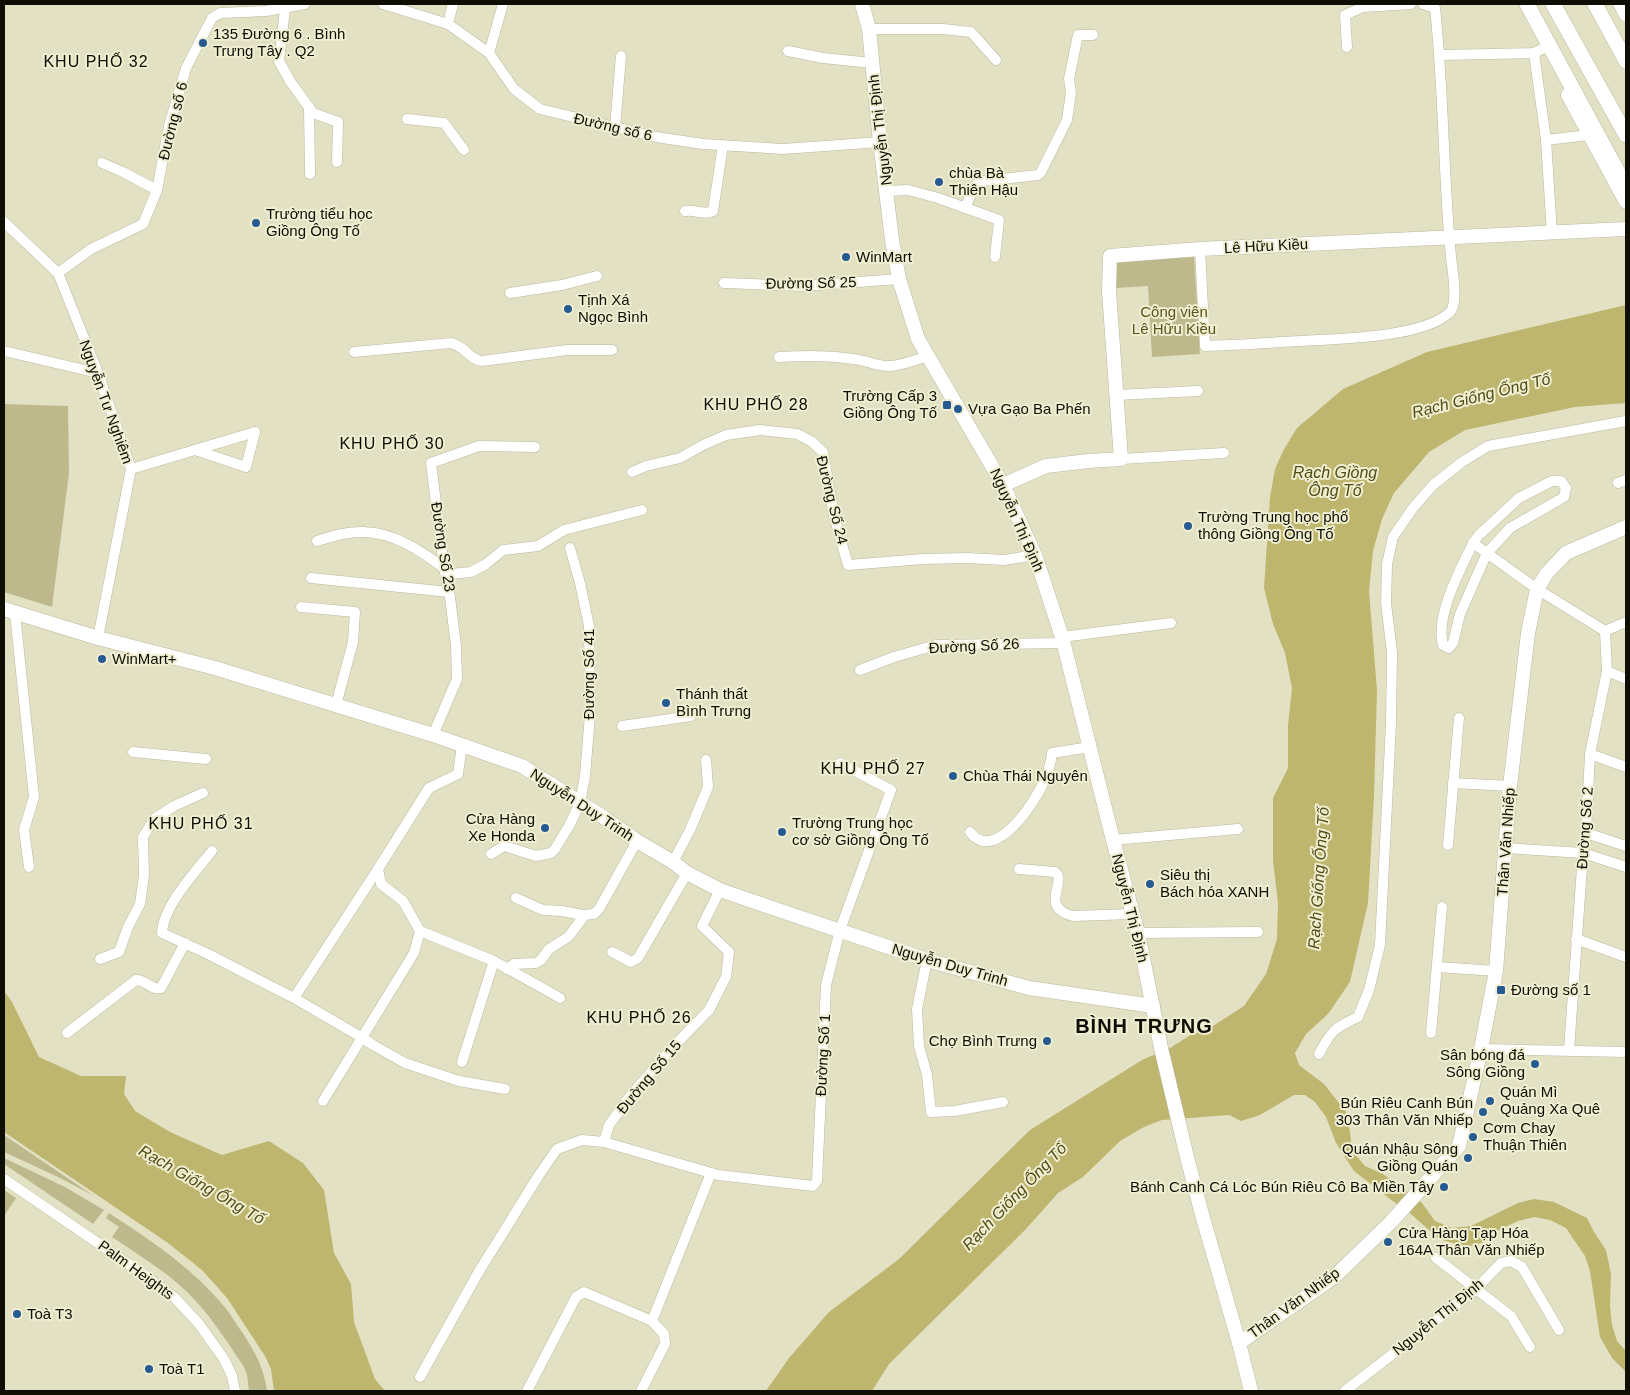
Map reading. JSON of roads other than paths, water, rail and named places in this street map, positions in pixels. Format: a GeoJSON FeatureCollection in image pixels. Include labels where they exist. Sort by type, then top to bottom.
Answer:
{"type":"FeatureCollection","features":[{"type":"Feature","properties":{"kind":"main road","name":"Nguyễn Thị Định"},"geometry":{"type":"LineString","coordinates":[[862,4],[869,29],[880,142],[899,279],[918,339],[1003,485],[1035,555],[1062,640],[1090,746],[1138,933],[1161,1048],[1186,1153],[1239,1343]]}},
{"type":"Feature","properties":{"kind":"main road"},"geometry":{"type":"LineString","coordinates":[[1519,4],[1539,51],[1626,202]]}},
{"type":"Feature","properties":{"kind":"main road"},"geometry":{"type":"LineString","coordinates":[[1527,4],[1542,24],[1626,170]]}},
{"type":"Feature","properties":{"kind":"main road"},"geometry":{"type":"LineString","coordinates":[[1536,4],[1542,24],[1626,187]]}},
{"type":"Feature","properties":{"kind":"main road"},"geometry":{"type":"LineString","coordinates":[[1595,4],[1626,61]]}},
{"type":"Feature","properties":{"kind":"main road"},"geometry":{"type":"LineString","coordinates":[[1621,4],[1626,14]]}},
{"type":"Feature","properties":{"kind":"main road"},"geometry":{"type":"LineString","coordinates":[[1556,9],[1626,136]]}},
{"type":"Feature","properties":{"kind":"main road","name":"Lê Hữu Kiều"},"geometry":{"type":"LineString","coordinates":[[1121,459],[1109,291],[1110,256],[1449,237],[1626,230]]}},
{"type":"Feature","properties":{"kind":"main road"},"geometry":{"type":"LineString","coordinates":[[1003,485],[1046,466],[1121,459]]}},
{"type":"Feature","properties":{"kind":"main road","name":"Thân Văn Nhiếp"},"geometry":{"type":"LineString","coordinates":[[1239,1343],[1334,1277],[1391,1222],[1459,1146],[1496,971],[1510,786],[1528,633],[1537,589],[1547,573],[1566,553],[1626,527]]}},
{"type":"Feature","properties":{"kind":"main road","name":"Nguyễn Duy Trinh"},"geometry":{"type":"LineString","coordinates":[[9,611],[98,638],[215,668],[433,735],[522,766],[687,873],[720,890],[927,960],[1029,988],[1154,1006]]}},
{"type":"Feature","properties":{"kind":"main road"},"geometry":{"type":"LineString","coordinates":[[1239,1343],[1251,1391]]}},
{"type":"Feature","properties":{"kind":"street","name":"Đường số 6"},"geometry":{"type":"LineString","coordinates":[[58,273],[91,249],[142,224],[157,190],[169,126],[186,68],[218,8],[266,12],[306,4]]}},
{"type":"Feature","properties":{"kind":"street","name":"Đường số 6"},"geometry":{"type":"LineString","coordinates":[[383,4],[448,24],[489,53],[514,89],[540,109],[656,137],[723,146],[782,149],[880,142]]}},
{"type":"Feature","properties":{"kind":"street"},"geometry":{"type":"LineString","coordinates":[[448,24],[453,4]]}},
{"type":"Feature","properties":{"kind":"street"},"geometry":{"type":"LineString","coordinates":[[489,53],[502,4]]}},
{"type":"Feature","properties":{"kind":"street"},"geometry":{"type":"LineString","coordinates":[[1347,47],[1345,15],[1363,7],[1411,4]]}},
{"type":"Feature","properties":{"kind":"street"},"geometry":{"type":"LineString","coordinates":[[1200,250],[1206,346],[1372,337],[1412,329],[1440,318],[1451,311],[1455,299],[1449,237],[1440,54],[1435,8],[1423,4]]}},
{"type":"Feature","properties":{"kind":"street"},"geometry":{"type":"LineString","coordinates":[[286,9],[279,61],[290,81],[313,113],[338,122],[337,162]]}},
{"type":"Feature","properties":{"kind":"street"},"geometry":{"type":"LineString","coordinates":[[869,29],[971,32],[996,60]]}},
{"type":"Feature","properties":{"kind":"street"},"geometry":{"type":"LineString","coordinates":[[964,208],[974,187],[983,181],[1038,175],[1041,172],[1068,120],[1071,93],[1069,79],[1078,35],[1093,35]]}},
{"type":"Feature","properties":{"kind":"street"},"geometry":{"type":"LineString","coordinates":[[788,51],[823,58],[872,63]]}},
{"type":"Feature","properties":{"kind":"street"},"geometry":{"type":"LineString","coordinates":[[1440,54],[1539,51],[1552,234]]}},
{"type":"Feature","properties":{"kind":"street"},"geometry":{"type":"LineString","coordinates":[[615,127],[621,56]]}},
{"type":"Feature","properties":{"kind":"street"},"geometry":{"type":"LineString","coordinates":[[309,107],[310,174]]}},
{"type":"Feature","properties":{"kind":"street"},"geometry":{"type":"LineString","coordinates":[[407,119],[444,123],[464,150]]}},
{"type":"Feature","properties":{"kind":"street"},"geometry":{"type":"LineString","coordinates":[[1546,140],[1589,135]]}},
{"type":"Feature","properties":{"kind":"street"},"geometry":{"type":"LineString","coordinates":[[685,211],[691,210],[704,214],[713,211],[723,146]]}},
{"type":"Feature","properties":{"kind":"street"},"geometry":{"type":"LineString","coordinates":[[102,162],[157,190]]}},
{"type":"Feature","properties":{"kind":"street"},"geometry":{"type":"LineString","coordinates":[[887,191],[908,190],[1000,220],[995,257]]}},
{"type":"Feature","properties":{"kind":"street","name":"Nguyễn Tư Nghiêm"},"geometry":{"type":"LineString","coordinates":[[4,222],[58,273],[98,373],[131,469],[98,638]]}},
{"type":"Feature","properties":{"kind":"street"},"geometry":{"type":"LineString","coordinates":[[510,293],[562,285],[597,276]]}},
{"type":"Feature","properties":{"kind":"street","name":"Đường Số 25"},"geometry":{"type":"LineString","coordinates":[[724,283],[803,286],[899,279]]}},
{"type":"Feature","properties":{"kind":"street"},"geometry":{"type":"LineString","coordinates":[[354,352],[451,343],[461,346],[474,359],[482,361],[567,350],[612,350]]}},
{"type":"Feature","properties":{"kind":"street"},"geometry":{"type":"LineString","coordinates":[[4,351],[98,373]]}},
{"type":"Feature","properties":{"kind":"street"},"geometry":{"type":"LineString","coordinates":[[779,357],[814,355],[852,358],[881,366],[891,366],[928,356]]}},
{"type":"Feature","properties":{"kind":"street"},"geometry":{"type":"LineString","coordinates":[[1117,396],[1198,391]]}},
{"type":"Feature","properties":{"kind":"street"},"geometry":{"type":"LineString","coordinates":[[1319,1054],[1329,1035],[1340,1025],[1358,1017],[1369,990],[1380,945],[1391,732],[1392,652],[1386,602],[1387,564],[1393,537],[1413,508],[1433,485],[1462,462],[1488,446],[1626,421]]}},
{"type":"Feature","properties":{"kind":"street","name":"Đường Số 24"},"geometry":{"type":"LineString","coordinates":[[632,472],[646,466],[680,458],[726,435],[760,430],[797,434],[811,441],[823,452],[834,516],[848,565],[923,559],[967,558],[1004,560],[1035,555]]}},
{"type":"Feature","properties":{"kind":"street"},"geometry":{"type":"LineString","coordinates":[[131,469],[254,432],[246,467],[196,450]]}},
{"type":"Feature","properties":{"kind":"street","name":"Đường Số 23"},"geometry":{"type":"LineString","coordinates":[[433,735],[457,679],[456,646],[431,463],[479,446],[536,447]]}},
{"type":"Feature","properties":{"kind":"street"},"geometry":{"type":"LineString","coordinates":[[1121,459],[1224,452]]}},
{"type":"Feature","properties":{"kind":"street"},"geometry":{"type":"LineString","coordinates":[[1552,481],[1562,481],[1566,488],[1564,497],[1510,528],[1487,553],[1460,614],[1453,643],[1449,648],[1443,645],[1440,636],[1442,615],[1473,543],[1478,536],[1519,498],[1552,481]]}},
{"type":"Feature","properties":{"kind":"street"},"geometry":{"type":"LineString","coordinates":[[317,541],[342,534],[367,532],[392,538],[419,551],[451,574],[471,572],[486,564],[503,550],[538,546],[564,530],[642,510]]}},
{"type":"Feature","properties":{"kind":"street"},"geometry":{"type":"LineString","coordinates":[[1473,543],[1537,589],[1605,631],[1626,622]]}},
{"type":"Feature","properties":{"kind":"street","name":"Đường Số 41"},"geometry":{"type":"LineString","coordinates":[[491,854],[504,846],[536,856],[550,853],[555,849],[569,826],[580,802],[585,776],[590,715],[589,626],[570,548]]}},
{"type":"Feature","properties":{"kind":"street"},"geometry":{"type":"LineString","coordinates":[[311,578],[449,592]]}},
{"type":"Feature","properties":{"kind":"street"},"geometry":{"type":"LineString","coordinates":[[301,607],[356,612],[353,642],[336,705]]}},
{"type":"Feature","properties":{"kind":"street"},"geometry":{"type":"LineString","coordinates":[[9,611],[34,797],[24,830],[29,867]]}},
{"type":"Feature","properties":{"kind":"street","name":"Đường Số 26"},"geometry":{"type":"LineString","coordinates":[[860,670],[894,656],[936,645],[1062,640],[1171,623]]}},
{"type":"Feature","properties":{"kind":"street","name":"Đường Số 2"},"geometry":{"type":"LineString","coordinates":[[1569,1050],[1576,939],[1586,833],[1590,754],[1607,671],[1605,631]]}},
{"type":"Feature","properties":{"kind":"street"},"geometry":{"type":"LineString","coordinates":[[1607,671],[1626,679]]}},
{"type":"Feature","properties":{"kind":"street"},"geometry":{"type":"LineString","coordinates":[[622,726],[691,716]]}},
{"type":"Feature","properties":{"kind":"street"},"geometry":{"type":"LineString","coordinates":[[1448,845],[1459,718]]}},
{"type":"Feature","properties":{"kind":"street"},"geometry":{"type":"LineString","coordinates":[[294,998],[429,788],[458,774],[462,745]]}},
{"type":"Feature","properties":{"kind":"street"},"geometry":{"type":"LineString","coordinates":[[970,832],[974,838],[982,842],[999,839],[1020,817],[1038,792],[1050,766],[1052,753],[1090,746]]}},
{"type":"Feature","properties":{"kind":"street"},"geometry":{"type":"LineString","coordinates":[[133,752],[206,759]]}},
{"type":"Feature","properties":{"kind":"street"},"geometry":{"type":"LineString","coordinates":[[1590,754],[1626,767]]}},
{"type":"Feature","properties":{"kind":"street"},"geometry":{"type":"LineString","coordinates":[[672,862],[690,830],[708,787],[706,760]]}},
{"type":"Feature","properties":{"kind":"street","name":"Đường Số 1"},"geometry":{"type":"LineString","coordinates":[[711,1173],[813,1186],[817,1181],[826,985],[840,930],[891,790],[840,763]]}},
{"type":"Feature","properties":{"kind":"street"},"geometry":{"type":"LineString","coordinates":[[1453,783],[1510,786]]}},
{"type":"Feature","properties":{"kind":"street"},"geometry":{"type":"LineString","coordinates":[[100,959],[119,952],[128,927],[140,904],[144,875],[144,837],[154,819],[174,806],[203,793]]}},
{"type":"Feature","properties":{"kind":"street"},"geometry":{"type":"LineString","coordinates":[[1113,840],[1238,829]]}},
{"type":"Feature","properties":{"kind":"street"},"geometry":{"type":"LineString","coordinates":[[1586,833],[1626,846]]}},
{"type":"Feature","properties":{"kind":"street"},"geometry":{"type":"LineString","coordinates":[[516,898],[543,910],[562,911],[585,916],[594,914],[599,909],[637,841]]}},
{"type":"Feature","properties":{"kind":"street"},"geometry":{"type":"LineString","coordinates":[[1505,848],[1583,853],[1626,866]]}},
{"type":"Feature","properties":{"kind":"street"},"geometry":{"type":"LineString","coordinates":[[212,851],[178,894],[162,928],[162,933],[294,998],[373,1046],[405,1063],[459,1081],[505,1089]]}},
{"type":"Feature","properties":{"kind":"street"},"geometry":{"type":"LineString","coordinates":[[378,869],[381,884],[403,901],[420,930],[494,961],[560,998]]}},
{"type":"Feature","properties":{"kind":"street"},"geometry":{"type":"LineString","coordinates":[[1019,869],[1055,872],[1058,874],[1055,902],[1058,908],[1065,914],[1073,916],[1132,914]]}},
{"type":"Feature","properties":{"kind":"street"},"geometry":{"type":"LineString","coordinates":[[612,952],[631,962],[638,958],[687,873]]}},
{"type":"Feature","properties":{"kind":"street","name":"Đường Số 15"},"geometry":{"type":"LineString","coordinates":[[604,1142],[609,1125],[631,1095],[672,1048],[709,1010],[726,977],[729,952],[702,926],[720,890]]}},
{"type":"Feature","properties":{"kind":"street"},"geometry":{"type":"LineString","coordinates":[[1432,1033],[1442,906]]}},
{"type":"Feature","properties":{"kind":"street"},"geometry":{"type":"LineString","coordinates":[[507,968],[514,964],[536,964],[549,949],[568,936],[585,916]]}},
{"type":"Feature","properties":{"kind":"street"},"geometry":{"type":"LineString","coordinates":[[324,1101],[361,1037],[414,953],[420,930]]}},
{"type":"Feature","properties":{"kind":"street"},"geometry":{"type":"LineString","coordinates":[[1138,933],[1258,932]]}},
{"type":"Feature","properties":{"kind":"street"},"geometry":{"type":"LineString","coordinates":[[1576,939],[1626,957]]}},
{"type":"Feature","properties":{"kind":"street"},"geometry":{"type":"LineString","coordinates":[[67,1033],[136,980],[143,981],[156,989],[161,988],[185,943]]}},
{"type":"Feature","properties":{"kind":"street"},"geometry":{"type":"LineString","coordinates":[[927,960],[917,1009],[918,1046],[927,1075],[931,1112],[1003,1102]]}},
{"type":"Feature","properties":{"kind":"street"},"geometry":{"type":"LineString","coordinates":[[462,1062],[494,961]]}},
{"type":"Feature","properties":{"kind":"street"},"geometry":{"type":"LineString","coordinates":[[1437,967],[1496,971]]}},
{"type":"Feature","properties":{"kind":"street"},"geometry":{"type":"LineString","coordinates":[[1481,1049],[1626,1052]]}},
{"type":"Feature","properties":{"kind":"street"},"geometry":{"type":"LineString","coordinates":[[420,1377],[478,1273],[539,1174],[557,1148],[582,1140],[604,1142],[711,1173],[652,1321]]}},
{"type":"Feature","properties":{"kind":"street","name":"Palm Heights"},"geometry":{"type":"LineString","coordinates":[[4,1178],[175,1298],[199,1324],[224,1359],[232,1376],[235,1391]]}},
{"type":"Feature","properties":{"kind":"street"},"geometry":{"type":"LineString","coordinates":[[1436,1258],[1511,1316],[1530,1347]]}},
{"type":"Feature","properties":{"kind":"street","name":"Nguyễn Thị Định"},"geometry":{"type":"LineString","coordinates":[[1345,1391],[1475,1290],[1501,1263],[1508,1261],[1515,1262],[1526,1272],[1559,1330]]}},
{"type":"Feature","properties":{"kind":"street"},"geometry":{"type":"LineString","coordinates":[[527,1391],[576,1297],[584,1292],[652,1321],[664,1334],[666,1344],[641,1391]]}},
{"type":"Feature","properties":{"kind":"water","name":"Rạch Giồng Ông Tố"},"geometry":{"type":"Polygon","coordinates":[[[1626,305],[1626,403],[1575,407],[1465,430],[1429,452],[1394,493],[1382,519],[1373,551],[1369,591],[1377,690],[1368,903],[1350,982],[1328,1014],[1306,1034],[1295,1053],[1299,1065],[1324,1084],[1346,1112],[1352,1151],[1365,1166],[1383,1174],[1422,1203],[1435,1221],[1452,1228],[1471,1226],[1518,1203],[1534,1199],[1554,1202],[1587,1218],[1606,1250],[1611,1274],[1610,1306],[1612,1325],[1617,1341],[1626,1351],[1626,1372],[1612,1358],[1600,1337],[1590,1271],[1585,1256],[1566,1228],[1550,1220],[1534,1217],[1518,1221],[1499,1230],[1484,1242],[1466,1247],[1439,1239],[1411,1214],[1354,1171],[1336,1143],[1326,1117],[1315,1102],[1305,1095],[1294,1095],[1260,1115],[1241,1121],[1229,1115],[1162,1120],[1144,1127],[1120,1141],[1083,1177],[1058,1193],[1026,1229],[889,1364],[872,1391],[766,1391],[789,1358],[829,1312],[899,1259],[1030,1130],[1142,1060],[1213,1026],[1244,1006],[1266,974],[1277,939],[1278,903],[1273,861],[1273,798],[1288,768],[1288,725],[1292,688],[1285,653],[1273,624],[1264,588],[1270,497],[1275,469],[1297,428],[1343,389],[1427,352],[1626,305]]]}},
{"type":"Feature","properties":{"kind":"water","name":"Rạch Giống Ống Tố"},"geometry":{"type":"Polygon","coordinates":[[[4,991],[12,1002],[39,1057],[81,1076],[126,1076],[124,1094],[135,1111],[170,1132],[222,1155],[269,1141],[303,1163],[324,1190],[334,1253],[351,1284],[354,1322],[375,1379],[385,1391],[274,1391],[271,1369],[265,1356],[227,1298],[202,1270],[168,1243],[4,1132],[4,991]]]}},
{"type":"Feature","properties":{"kind":"place","name":"135 Đường 6 . Bình Trưng Tây . Q2"},"geometry":{"type":"Point","coordinates":[203,43]}},
{"type":"Feature","properties":{"kind":"place","name":"chùa Bà Thiên Hậu"},"geometry":{"type":"Point","coordinates":[939,182]}},
{"type":"Feature","properties":{"kind":"place","name":"Trường tiểu học Giồng Ông Tố"},"geometry":{"type":"Point","coordinates":[256,223]}},
{"type":"Feature","properties":{"kind":"place","name":"WinMart"},"geometry":{"type":"Point","coordinates":[846,257]}},
{"type":"Feature","properties":{"kind":"place","name":"Tịnh Xá Ngọc Bình"},"geometry":{"type":"Point","coordinates":[568,309]}},
{"type":"Feature","properties":{"kind":"place","name":"Trường Cấp 3 Giồng Ông Tố"},"geometry":{"type":"Point","coordinates":[947,405]}},
{"type":"Feature","properties":{"kind":"place","name":"Vựa Gạo Ba Phến"},"geometry":{"type":"Point","coordinates":[958,409]}},
{"type":"Feature","properties":{"kind":"place","name":"Trường Trung học phổ thông Giồng Ông Tố"},"geometry":{"type":"Point","coordinates":[1188,526]}},
{"type":"Feature","properties":{"kind":"place","name":"WinMart+"},"geometry":{"type":"Point","coordinates":[102,659]}},
{"type":"Feature","properties":{"kind":"place","name":"Thánh thất Bình Trưng"},"geometry":{"type":"Point","coordinates":[666,703]}},
{"type":"Feature","properties":{"kind":"place","name":"Chùa Thái Nguyên"},"geometry":{"type":"Point","coordinates":[953,776]}},
{"type":"Feature","properties":{"kind":"place","name":"Cửa Hàng Xe Honda"},"geometry":{"type":"Point","coordinates":[545,828]}},
{"type":"Feature","properties":{"kind":"place","name":"Trường Trung học cơ sở Giồng Ông Tố"},"geometry":{"type":"Point","coordinates":[782,832]}},
{"type":"Feature","properties":{"kind":"place","name":"Siêu thị Bách hóa XANH"},"geometry":{"type":"Point","coordinates":[1150,884]}},
{"type":"Feature","properties":{"kind":"place","name":"Đường số 1"},"geometry":{"type":"Point","coordinates":[1501,990]}},
{"type":"Feature","properties":{"kind":"place","name":"Chợ Bình Trưng"},"geometry":{"type":"Point","coordinates":[1047,1041]}},
{"type":"Feature","properties":{"kind":"place","name":"Sân bóng đá Sông Giồng"},"geometry":{"type":"Point","coordinates":[1535,1064]}},
{"type":"Feature","properties":{"kind":"place","name":"Quán Mì Quảng Xa Quê"},"geometry":{"type":"Point","coordinates":[1490,1101]}},
{"type":"Feature","properties":{"kind":"place","name":"Bún Riêu Canh Bún 303 Thân Văn Nhiếp"},"geometry":{"type":"Point","coordinates":[1483,1112]}},
{"type":"Feature","properties":{"kind":"place","name":"Cơm Chay Thuận Thiên"},"geometry":{"type":"Point","coordinates":[1473,1137]}},
{"type":"Feature","properties":{"kind":"place","name":"Quán Nhậu Sông Giồng Quán"},"geometry":{"type":"Point","coordinates":[1468,1158]}},
{"type":"Feature","properties":{"kind":"place","name":"Bánh Canh Cá Lóc Bún Riêu Cô Ba Miền Tây"},"geometry":{"type":"Point","coordinates":[1444,1187]}},
{"type":"Feature","properties":{"kind":"place","name":"Cửa Hàng Tạp Hóa 164A Thân Văn Nhiếp"},"geometry":{"type":"Point","coordinates":[1388,1242]}},
{"type":"Feature","properties":{"kind":"place","name":"Toà T3"},"geometry":{"type":"Point","coordinates":[17,1314]}},
{"type":"Feature","properties":{"kind":"place","name":"Toà T1"},"geometry":{"type":"Point","coordinates":[149,1369]}},
{"type":"Feature","properties":{"kind":"district","name":"KHU PHỐ 32"},"geometry":{"type":"Point","coordinates":[96,61]}},
{"type":"Feature","properties":{"kind":"district","name":"KHU PHỐ 28"},"geometry":{"type":"Point","coordinates":[756,404]}},
{"type":"Feature","properties":{"kind":"district","name":"KHU PHỐ 30"},"geometry":{"type":"Point","coordinates":[392,443]}},
{"type":"Feature","properties":{"kind":"district","name":"KHU PHỐ 27"},"geometry":{"type":"Point","coordinates":[873,768]}},
{"type":"Feature","properties":{"kind":"district","name":"KHU PHỐ 31"},"geometry":{"type":"Point","coordinates":[201,823]}},
{"type":"Feature","properties":{"kind":"district","name":"KHU PHỐ 26"},"geometry":{"type":"Point","coordinates":[639,1017]}},
{"type":"Feature","properties":{"kind":"district","name":"BÌNH TRƯNG"},"geometry":{"type":"Point","coordinates":[1144,1026]}},
{"type":"Feature","properties":{"kind":"park label","name":"Công viên Lê Hữu Kiều"},"geometry":{"type":"Point","coordinates":[1174,320]}}]}
